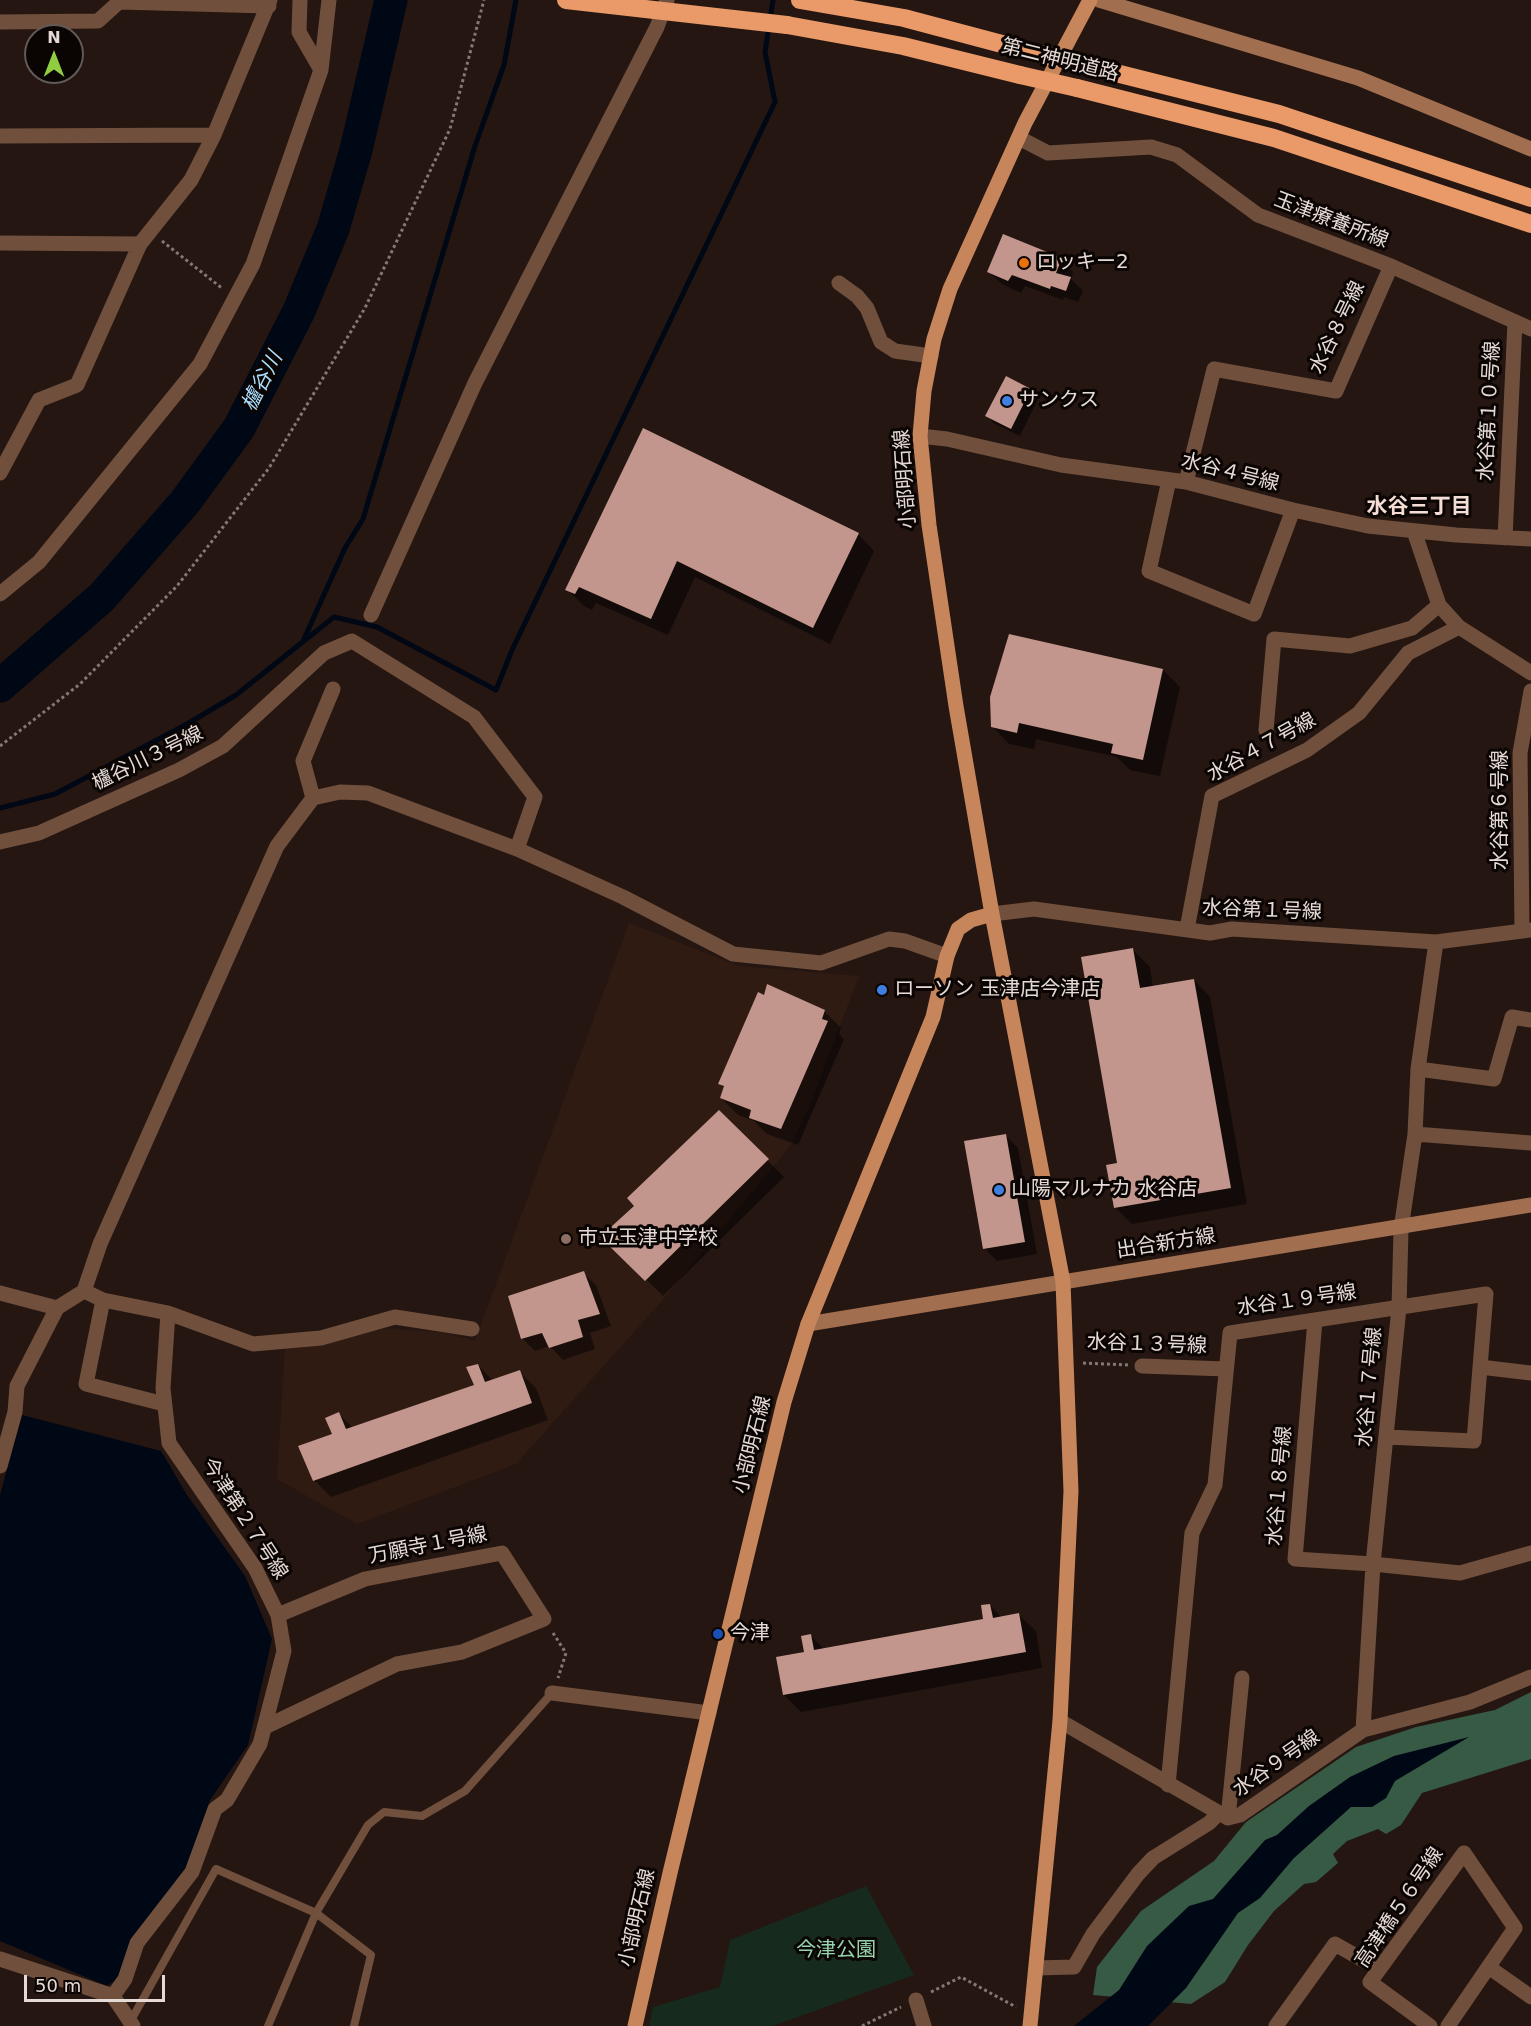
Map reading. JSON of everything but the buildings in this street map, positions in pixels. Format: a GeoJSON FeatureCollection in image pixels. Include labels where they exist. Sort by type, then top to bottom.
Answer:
{"type":"FeatureCollection","features":[{"type":"Feature","properties":{"kind":"highway","name":"第二神明道路"},"geometry":{"type":"LineString","coordinates":[[566,0],[787,26],[903,46],[1274,138],[1531,224]]}},
{"type":"Feature","properties":{"kind":"highway","name":"第二神明道路"},"geometry":{"type":"LineString","coordinates":[[801,0],[904,18],[1280,114],[1531,198]]}},
{"type":"Feature","properties":{"kind":"main road","name":"小部明石線"},"geometry":{"type":"LineString","coordinates":[[1029,2026],[1060,1721],[1071,1491],[1063,1282],[992,915],[951,672],[930,525],[921,436],[931,356],[950,289],[1019,138],[1090,0]]}},
{"type":"Feature","properties":{"kind":"main road","name":"小部明石線"},"geometry":{"type":"LineString","coordinates":[[636,2026],[784,1402],[808,1324],[933,1017],[947,956],[958,929],[971,920],[992,915]]}},
{"type":"Feature","properties":{"kind":"street"},"geometry":{"type":"LineString","coordinates":[[300,0],[300,32],[321,70]]}},
{"type":"Feature","properties":{"kind":"street"},"geometry":{"type":"LineString","coordinates":[[0,594],[39,562],[200,364],[254,264],[321,70],[329,0]]}},
{"type":"Feature","properties":{"kind":"street"},"geometry":{"type":"LineString","coordinates":[[371,615],[475,382],[657,27],[667,0]]}},
{"type":"Feature","properties":{"kind":"street"},"geometry":{"type":"LineString","coordinates":[[1099,0],[1358,78],[1531,149]]}},
{"type":"Feature","properties":{"kind":"street"},"geometry":{"type":"LineString","coordinates":[[0,22],[98,21],[119,2],[269,3],[214,135],[191,180],[152,232],[140,244],[77,385],[39,400],[0,473]]}},
{"type":"Feature","properties":{"kind":"street"},"geometry":{"type":"LineString","coordinates":[[0,136],[214,135]]}},
{"type":"Feature","properties":{"kind":"street","name":"玉津療養所線"},"geometry":{"type":"LineString","coordinates":[[1019,138],[1047,153],[1151,147],[1177,155],[1258,215],[1390,266],[1531,329]]}},
{"type":"Feature","properties":{"kind":"street"},"geometry":{"type":"LineString","coordinates":[[0,243],[140,244]]}},
{"type":"Feature","properties":{"kind":"street","name":"水谷８号線"},"geometry":{"type":"LineString","coordinates":[[1186,482],[1214,369],[1335,391],[1390,266]]}},
{"type":"Feature","properties":{"kind":"street"},"geometry":{"type":"LineString","coordinates":[[840,283],[858,296],[867,308],[881,342],[894,351],[931,356]]}},
{"type":"Feature","properties":{"kind":"street","name":"水谷第１０号線"},"geometry":{"type":"LineString","coordinates":[[1505,538],[1515,322]]}},
{"type":"Feature","properties":{"kind":"street","name":"水谷４号線"},"geometry":{"type":"LineString","coordinates":[[921,436],[947,439],[1061,465],[1186,482],[1293,510],[1368,526],[1531,539]]}},
{"type":"Feature","properties":{"kind":"street"},"geometry":{"type":"LineString","coordinates":[[1169,480],[1149,571],[1254,614],[1293,510]]}},
{"type":"Feature","properties":{"kind":"street"},"geometry":{"type":"LineString","coordinates":[[1414,531],[1439,605],[1459,627],[1531,673]]}},
{"type":"Feature","properties":{"kind":"street"},"geometry":{"type":"LineString","coordinates":[[1266,730],[1274,639],[1350,646],[1412,628],[1439,605]]}},
{"type":"Feature","properties":{"kind":"street","name":"水谷４７号線"},"geometry":{"type":"LineString","coordinates":[[1187,929],[1212,796],[1307,750],[1359,713],[1408,653],[1459,627]]}},
{"type":"Feature","properties":{"kind":"street","name":"櫨谷川３号線"},"geometry":{"type":"LineString","coordinates":[[0,842],[39,833],[179,770],[223,746],[324,653],[352,640],[474,717],[534,796],[517,849]]}},
{"type":"Feature","properties":{"kind":"street"},"geometry":{"type":"LineString","coordinates":[[313,798],[303,761],[333,689]]}},
{"type":"Feature","properties":{"kind":"street","name":"水谷第６号線"},"geometry":{"type":"LineString","coordinates":[[1526,930],[1520,753],[1531,691]]}},
{"type":"Feature","properties":{"kind":"street"},"geometry":{"type":"LineString","coordinates":[[0,1466],[15,1412],[17,1386],[57,1308],[84,1291],[100,1244],[277,846],[313,798],[340,792],[368,793],[517,849],[623,897],[732,954],[821,963],[889,939],[905,941],[947,956]]}},
{"type":"Feature","properties":{"kind":"street","name":"水谷第１号線"},"geometry":{"type":"LineString","coordinates":[[992,915],[1034,909],[1210,933],[1232,929],[1436,942],[1526,930]]}},
{"type":"Feature","properties":{"kind":"street","name":"水谷１７号線"},"geometry":{"type":"LineString","coordinates":[[1363,1730],[1373,1564],[1399,1308],[1401,1228],[1415,1134],[1418,1069],[1436,942]]}},
{"type":"Feature","properties":{"kind":"street"},"geometry":{"type":"LineString","coordinates":[[1418,1069],[1494,1079],[1512,1017],[1531,1020]]}},
{"type":"Feature","properties":{"kind":"street"},"geometry":{"type":"LineString","coordinates":[[1415,1134],[1531,1143]]}},
{"type":"Feature","properties":{"kind":"street","name":"出合新方線"},"geometry":{"type":"LineString","coordinates":[[808,1324],[1531,1205]]}},
{"type":"Feature","properties":{"kind":"street"},"geometry":{"type":"LineString","coordinates":[[84,1291],[103,1300],[168,1313],[253,1344],[321,1338],[395,1317],[472,1329]]}},
{"type":"Feature","properties":{"kind":"street"},"geometry":{"type":"LineString","coordinates":[[0,1293],[57,1308]]}},
{"type":"Feature","properties":{"kind":"street","name":"水谷１９号線"},"geometry":{"type":"LineString","coordinates":[[1168,1785],[1192,1533],[1215,1485],[1230,1333],[1486,1294],[1474,1442],[1387,1437]]}},
{"type":"Feature","properties":{"kind":"street"},"geometry":{"type":"LineString","coordinates":[[103,1300],[86,1384],[165,1404]]}},
{"type":"Feature","properties":{"kind":"street","name":"今津第２７号線"},"geometry":{"type":"LineString","coordinates":[[112,1996],[125,1979],[137,1943],[192,1872],[215,1809],[232,1804],[260,1744],[284,1651],[278,1615],[255,1568],[169,1443],[165,1404],[168,1313]]}},
{"type":"Feature","properties":{"kind":"street","name":"水谷１８号線"},"geometry":{"type":"LineString","coordinates":[[1316,1320],[1295,1559],[1460,1573],[1531,1553]]}},
{"type":"Feature","properties":{"kind":"street","name":"水谷１３号線"},"geometry":{"type":"LineString","coordinates":[[1142,1366],[1226,1369]]}},
{"type":"Feature","properties":{"kind":"street"},"geometry":{"type":"LineString","coordinates":[[1480,1367],[1531,1373]]}},
{"type":"Feature","properties":{"kind":"street","name":"万願寺１号線"},"geometry":{"type":"LineString","coordinates":[[278,1615],[364,1579],[502,1553],[544,1619]]}},
{"type":"Feature","properties":{"kind":"street"},"geometry":{"type":"LineString","coordinates":[[265,1727],[397,1664],[462,1652],[544,1619]]}},
{"type":"Feature","properties":{"kind":"street","name":"水谷９号線"},"geometry":{"type":"LineString","coordinates":[[1060,1721],[1223,1816],[1240,1815],[1363,1730],[1470,1702],[1531,1677]]}},
{"type":"Feature","properties":{"kind":"street"},"geometry":{"type":"LineString","coordinates":[[1036,1968],[1074,1967],[1093,1934],[1138,1874],[1153,1858],[1223,1816],[1242,1678]]}},
{"type":"Feature","properties":{"kind":"street"},"geometry":{"type":"LineString","coordinates":[[552,1693],[709,1713]]}},
{"type":"Feature","properties":{"kind":"street","name":"高津橋５６号線"},"geometry":{"type":"LineString","coordinates":[[1430,2026],[1370,1982],[1464,1853],[1515,1928],[1490,1968],[1448,2026]]}},
{"type":"Feature","properties":{"kind":"street"},"geometry":{"type":"LineString","coordinates":[[1276,2026],[1335,1944],[1379,1969]]}},
{"type":"Feature","properties":{"kind":"street"},"geometry":{"type":"LineString","coordinates":[[0,1949],[25,1960],[32,1969]]}},
{"type":"Feature","properties":{"kind":"street"},"geometry":{"type":"LineString","coordinates":[[0,1959],[112,1996],[132,2024]]}},
{"type":"Feature","properties":{"kind":"street"},"geometry":{"type":"LineString","coordinates":[[1490,1968],[1531,1997]]}},
{"type":"Feature","properties":{"kind":"street"},"geometry":{"type":"LineString","coordinates":[[916,2000],[924,2026]]}},
{"type":"Feature","properties":{"kind":"lane"},"geometry":{"type":"LineString","coordinates":[[267,2026],[316,1913],[368,1825],[384,1812],[422,1816],[465,1791],[552,1693]]}},
{"type":"Feature","properties":{"kind":"lane"},"geometry":{"type":"LineString","coordinates":[[132,2024],[216,1869],[316,1913],[371,1955],[354,2026]]}},
{"type":"Feature","properties":{"kind":"path"},"geometry":{"type":"LineString","coordinates":[[0,746],[80,684],[177,586],[269,468],[365,308],[450,129],[476,38],[484,0]]}},
{"type":"Feature","properties":{"kind":"path"},"geometry":{"type":"LineString","coordinates":[[152,232],[234,298]]}},
{"type":"Feature","properties":{"kind":"path","name":"水谷１３号線"},"geometry":{"type":"LineString","coordinates":[[1066,1363],[1142,1366]]}},
{"type":"Feature","properties":{"kind":"path"},"geometry":{"type":"LineString","coordinates":[[544,1619],[566,1653],[552,1693]]}},
{"type":"Feature","properties":{"kind":"path"},"geometry":{"type":"LineString","coordinates":[[862,2026],[961,1977],[1012,2007],[1031,2009]]}},
{"type":"Feature","properties":{"kind":"shaded area"},"geometry":{"type":"Polygon","coordinates":[[[629,923],[739,966],[859,976],[809,1107],[791,1145],[667,1295],[516,1464],[357,1524],[277,1479],[285,1348],[336,1335],[384,1329],[440,1332],[475,1341],[629,923]]]}},
{"type":"Feature","properties":{"kind":"shaded area"},"geometry":{"type":"Polygon","coordinates":[[[22,1415],[161,1451],[187,1495],[245,1576],[272,1639],[248,1745],[210,1800],[184,1876],[121,1976],[107,1986],[0,1941],[0,1495],[22,1415]]]}},
{"type":"Feature","properties":{"kind":"shaded area"},"geometry":{"type":"Polygon","coordinates":[[[1469,1737],[1395,1781],[1386,1798],[1372,1807],[1351,1807],[1294,1858],[1260,1898],[1238,1913],[1186,1988],[1148,2026],[1074,2026],[1119,1990],[1147,1946],[1189,1906],[1213,1899],[1265,1840],[1277,1835],[1309,1806],[1350,1777],[1394,1756],[1469,1737]]]}},
{"type":"Feature","properties":{"kind":"green space"},"geometry":{"type":"Polygon","coordinates":[[[1531,1692],[1531,1759],[1422,1793],[1401,1825],[1386,1834],[1378,1829],[1347,1841],[1333,1854],[1338,1863],[1316,1882],[1304,1884],[1274,1911],[1248,1945],[1225,1982],[1191,2004],[1093,1995],[1097,1967],[1141,1911],[1214,1861],[1246,1822],[1356,1747],[1416,1727],[1495,1710],[1531,1692]]]}},
{"type":"Feature","properties":{"kind":"green space","name":"今津公園"},"geometry":{"type":"Polygon","coordinates":[[[866,1886],[914,1975],[773,2026],[649,2026],[653,2007],[720,1987],[730,1940],[866,1886]]]}},
{"type":"Feature","properties":{"kind":"waterway","name":"櫨谷川"},"geometry":{"type":"LineString","coordinates":[[0,686],[102,597],[185,502],[239,428],[299,311],[333,229],[356,150],[391,0]]}},
{"type":"Feature","properties":{"kind":"waterway"},"geometry":{"type":"LineString","coordinates":[[304,639],[345,548],[363,519],[475,146],[504,65],[516,0]]}},
{"type":"Feature","properties":{"kind":"waterway"},"geometry":{"type":"LineString","coordinates":[[0,808],[55,794],[187,724],[236,695],[334,617],[377,627],[496,690],[512,650],[775,102],[765,52],[773,0]]}},
{"type":"Feature","properties":{"kind":"place","name":"ロッキー2"},"geometry":{"type":"Point","coordinates":[1024,263]}},
{"type":"Feature","properties":{"kind":"place","name":"サンクス"},"geometry":{"type":"Point","coordinates":[1007,401]}},
{"type":"Feature","properties":{"kind":"place","name":"ローソン 玉津店今津店"},"geometry":{"type":"Point","coordinates":[882,990]}},
{"type":"Feature","properties":{"kind":"place","name":"山陽マルナカ 水谷店"},"geometry":{"type":"Point","coordinates":[999,1190]}},
{"type":"Feature","properties":{"kind":"place","name":"市立玉津中学校"},"geometry":{"type":"Point","coordinates":[566,1239]}},
{"type":"Feature","properties":{"kind":"place","name":"今津"},"geometry":{"type":"Point","coordinates":[718,1634]}},
{"type":"Feature","properties":{"kind":"district","name":"水谷三丁目"},"geometry":{"type":"Point","coordinates":[1419,508]}}]}
